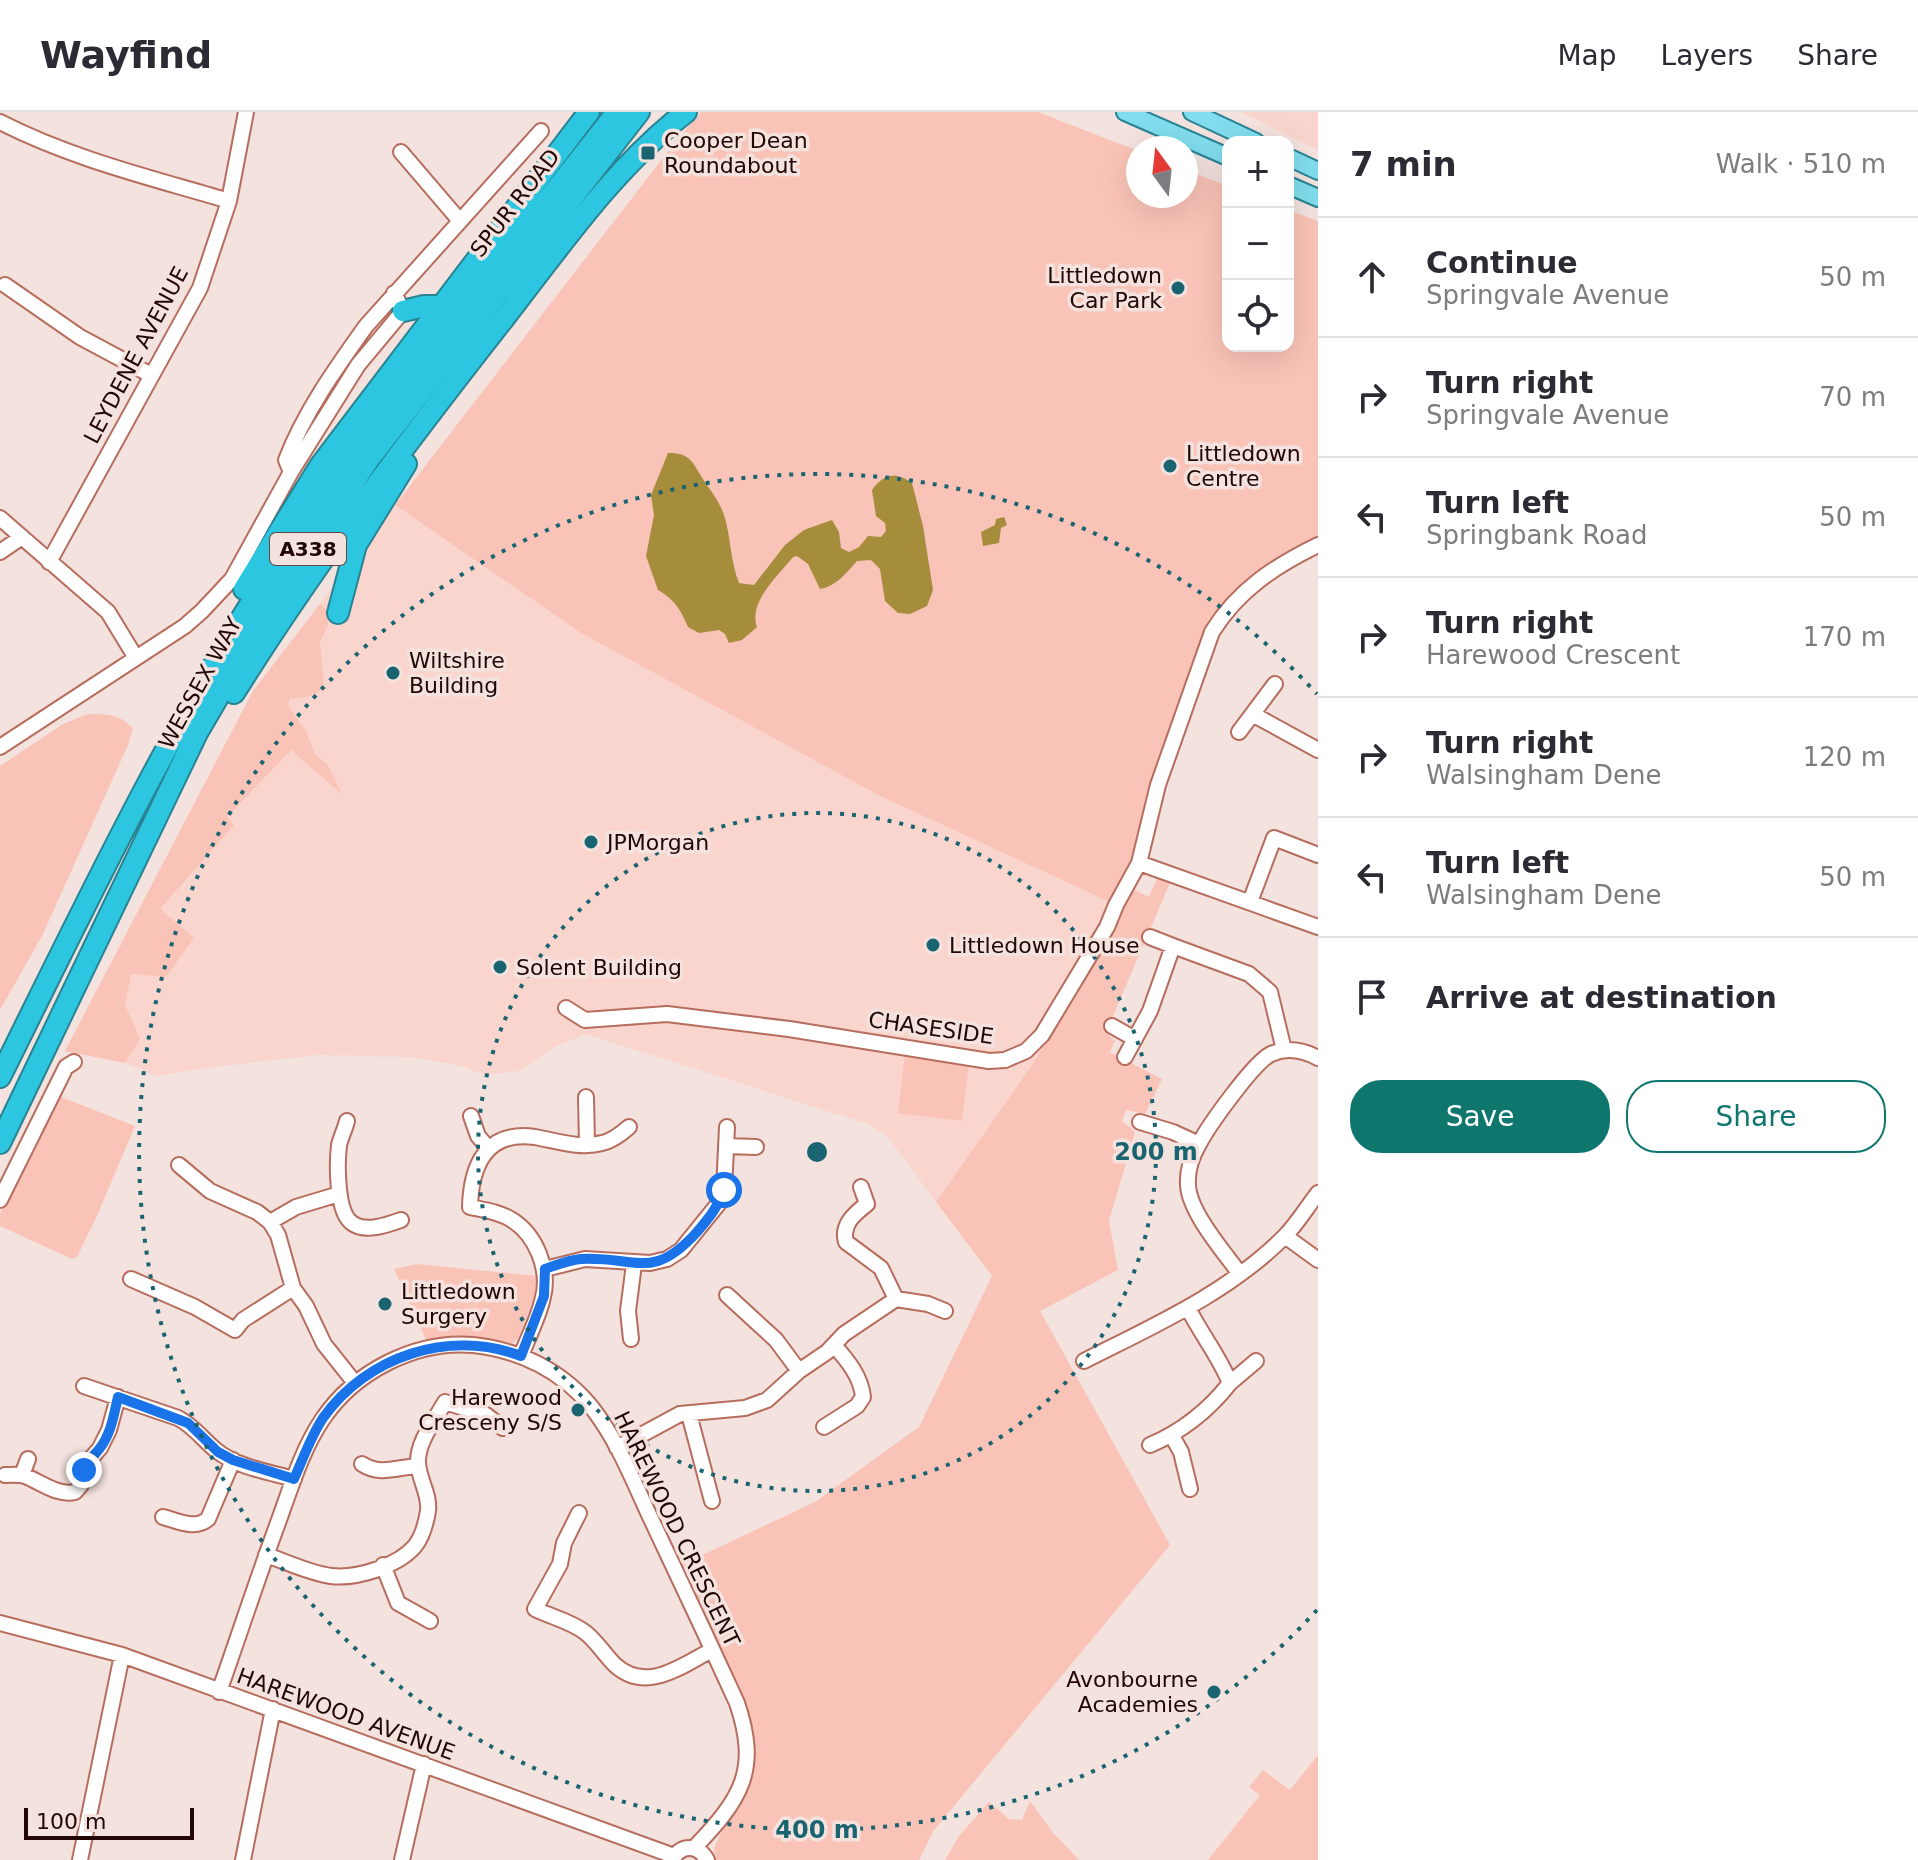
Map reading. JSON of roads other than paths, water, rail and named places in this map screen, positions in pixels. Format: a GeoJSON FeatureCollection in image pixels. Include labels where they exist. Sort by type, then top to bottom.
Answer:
{"type":"FeatureCollection","features":[{"type":"Feature","properties":{"kind":"highway"},"geometry":{"type":"LineString","coordinates":[[145,789],[194,680],[273,541],[320,466],[589,112]]}},
{"type":"Feature","properties":{"kind":"highway","name":"SPUR ROAD"},"geometry":{"type":"LineString","coordinates":[[481,286],[617,112]]}},
{"type":"Feature","properties":{"kind":"highway","name":"SPUR ROAD"},"geometry":{"type":"LineString","coordinates":[[512,291],[639,112]]}},
{"type":"Feature","properties":{"kind":"highway"},"geometry":{"type":"LineString","coordinates":[[0,1143],[146,836],[249,668],[512,291],[613,180],[686,112]]}},
{"type":"Feature","properties":{"kind":"highway","name":"WESSEX WAY"},"geometry":{"type":"LineString","coordinates":[[0,1077],[145,789],[207,677],[288,546],[383,413],[481,286]]}},
{"type":"Feature","properties":{"kind":"highway"},"geometry":{"type":"LineString","coordinates":[[338,613],[356,545],[456,388],[512,291]]}},
{"type":"Feature","properties":{"kind":"highway"},"geometry":{"type":"LineString","coordinates":[[398,302],[441,306]]}},
{"type":"Feature","properties":{"kind":"main road"},"geometry":{"type":"LineString","coordinates":[[1125,112],[1222,154]]}},
{"type":"Feature","properties":{"kind":"main road"},"geometry":{"type":"LineString","coordinates":[[1192,112],[1243,136]]}},
{"type":"Feature","properties":{"kind":"main road"},"geometry":{"type":"LineString","coordinates":[[1294,160],[1318,171]]}},
{"type":"Feature","properties":{"kind":"main road"},"geometry":{"type":"LineString","coordinates":[[1294,188],[1318,198]]}},
{"type":"Feature","properties":{"kind":"street","name":"LEYDENE AVENUE"},"geometry":{"type":"LineString","coordinates":[[49,562],[200,288],[229,201],[246,112]]}},
{"type":"Feature","properties":{"kind":"street"},"geometry":{"type":"LineString","coordinates":[[0,122],[88,159],[229,201]]}},
{"type":"Feature","properties":{"kind":"street"},"geometry":{"type":"LineString","coordinates":[[0,747],[185,626],[232,579],[291,472],[398,302],[460,221],[541,131]]}},
{"type":"Feature","properties":{"kind":"street"},"geometry":{"type":"LineString","coordinates":[[401,152],[460,221]]}},
{"type":"Feature","properties":{"kind":"street"},"geometry":{"type":"LineString","coordinates":[[5,285],[80,337],[151,375]]}},
{"type":"Feature","properties":{"kind":"street"},"geometry":{"type":"LineString","coordinates":[[0,518],[108,612],[136,658]]}},
{"type":"Feature","properties":{"kind":"street"},"geometry":{"type":"LineString","coordinates":[[0,552],[22,537]]}},
{"type":"Feature","properties":{"kind":"street","name":"CHASESIDE"},"geometry":{"type":"LineString","coordinates":[[566,1008],[585,1020],[667,1014],[801,1031],[989,1061],[1005,1060],[1026,1051],[1042,1035],[1107,927],[1139,863],[1158,785],[1212,632],[1225,611],[1258,578],[1318,545]]}},
{"type":"Feature","properties":{"kind":"street"},"geometry":{"type":"LineString","coordinates":[[1239,732],[1275,684]]}},
{"type":"Feature","properties":{"kind":"street"},"geometry":{"type":"LineString","coordinates":[[1254,715],[1318,750]]}},
{"type":"Feature","properties":{"kind":"street"},"geometry":{"type":"LineString","coordinates":[[1250,902],[1274,838],[1318,855]]}},
{"type":"Feature","properties":{"kind":"street"},"geometry":{"type":"LineString","coordinates":[[1139,863],[1318,927]]}},
{"type":"Feature","properties":{"kind":"street"},"geometry":{"type":"LineString","coordinates":[[1150,937],[1249,974],[1270,992],[1284,1050]]}},
{"type":"Feature","properties":{"kind":"street"},"geometry":{"type":"LineString","coordinates":[[1125,1057],[1150,1011],[1173,946]]}},
{"type":"Feature","properties":{"kind":"street"},"geometry":{"type":"LineString","coordinates":[[1112,1026],[1135,1039]]}},
{"type":"Feature","properties":{"kind":"street"},"geometry":{"type":"LineString","coordinates":[[1240,1274],[1217,1243],[1190,1197],[1189,1168],[1199,1144],[1261,1060],[1284,1050],[1318,1058]]}},
{"type":"Feature","properties":{"kind":"street"},"geometry":{"type":"LineString","coordinates":[[0,1200],[66,1067],[74,1062]]}},
{"type":"Feature","properties":{"kind":"street"},"geometry":{"type":"LineString","coordinates":[[586,1097],[587,1145]]}},
{"type":"Feature","properties":{"kind":"street"},"geometry":{"type":"LineString","coordinates":[[471,1116],[478,1136],[489,1149]]}},
{"type":"Feature","properties":{"kind":"street"},"geometry":{"type":"LineString","coordinates":[[347,1121],[339,1145],[339,1194],[348,1220],[356,1226],[370,1228],[401,1220]]}},
{"type":"Feature","properties":{"kind":"street"},"geometry":{"type":"LineString","coordinates":[[1140,1122],[1199,1144]]}},
{"type":"Feature","properties":{"kind":"street"},"geometry":{"type":"LineString","coordinates":[[470,1207],[473,1172],[489,1149],[516,1137],[601,1144],[629,1127]]}},
{"type":"Feature","properties":{"kind":"street"},"geometry":{"type":"LineString","coordinates":[[545,1269],[585,1259],[634,1264],[659,1262],[674,1255],[714,1212],[724,1190],[727,1127]]}},
{"type":"Feature","properties":{"kind":"street"},"geometry":{"type":"LineString","coordinates":[[727,1146],[756,1147]]}},
{"type":"Feature","properties":{"kind":"street"},"geometry":{"type":"LineString","coordinates":[[179,1165],[210,1191],[257,1212],[270,1222],[278,1235],[293,1288],[306,1306],[324,1344],[355,1383]]}},
{"type":"Feature","properties":{"kind":"street"},"geometry":{"type":"LineString","coordinates":[[861,1187],[867,1204]]}},
{"type":"Feature","properties":{"kind":"street"},"geometry":{"type":"LineString","coordinates":[[1084,1361],[1188,1308],[1240,1274],[1285,1236],[1318,1193]]}},
{"type":"Feature","properties":{"kind":"street"},"geometry":{"type":"LineString","coordinates":[[270,1222],[296,1207],[339,1194]]}},
{"type":"Feature","properties":{"kind":"street"},"geometry":{"type":"LineString","coordinates":[[882,1205],[867,1204],[837,1239],[846,1242],[881,1268],[896,1299]]}},
{"type":"Feature","properties":{"kind":"street"},"geometry":{"type":"LineString","coordinates":[[454,1206],[504,1215],[514,1221],[533,1243],[545,1269],[544,1296],[521,1356]]}},
{"type":"Feature","properties":{"kind":"street"},"geometry":{"type":"LineString","coordinates":[[1285,1236],[1318,1260]]}},
{"type":"Feature","properties":{"kind":"street"},"geometry":{"type":"LineString","coordinates":[[631,1339],[628,1311],[634,1264]]}},
{"type":"Feature","properties":{"kind":"street"},"geometry":{"type":"LineString","coordinates":[[131,1279],[195,1307],[232,1335],[254,1313],[293,1288]]}},
{"type":"Feature","properties":{"kind":"street"},"geometry":{"type":"LineString","coordinates":[[617,1448],[671,1418],[756,1406],[776,1394],[851,1329],[896,1299],[928,1304],[945,1311]]}},
{"type":"Feature","properties":{"kind":"street"},"geometry":{"type":"LineString","coordinates":[[727,1318],[733,1300],[776,1340],[799,1371]]}},
{"type":"Feature","properties":{"kind":"street"},"geometry":{"type":"LineString","coordinates":[[1188,1308],[1202,1336],[1222,1362],[1230,1383]]}},
{"type":"Feature","properties":{"kind":"street","name":"HAREWOOD CRESCENT"},"geometry":{"type":"LineString","coordinates":[[219,1692],[294,1479],[323,1419],[355,1383],[385,1364],[425,1349],[465,1345],[504,1350],[551,1371],[593,1409],[617,1448],[737,1703],[748,1750],[740,1787],[713,1828],[702,1855]]}},
{"type":"Feature","properties":{"kind":"street"},"geometry":{"type":"LineString","coordinates":[[824,1427],[861,1403],[863,1391],[852,1366],[834,1345]]}},
{"type":"Feature","properties":{"kind":"street"},"geometry":{"type":"LineString","coordinates":[[1150,1445],[1172,1436],[1212,1406],[1230,1383],[1256,1361]]}},
{"type":"Feature","properties":{"kind":"street"},"geometry":{"type":"LineString","coordinates":[[266,1555],[329,1576],[353,1575],[383,1565],[413,1548],[423,1533],[428,1505],[418,1459],[428,1430],[445,1402],[445,1385]]}},
{"type":"Feature","properties":{"kind":"street"},"geometry":{"type":"LineString","coordinates":[[84,1386],[188,1423],[218,1452],[233,1460],[294,1479]]}},
{"type":"Feature","properties":{"kind":"street"},"geometry":{"type":"LineString","coordinates":[[5,1475],[22,1475],[52,1489],[75,1492],[81,1485],[88,1462],[109,1430],[118,1397]]}},
{"type":"Feature","properties":{"kind":"street"},"geometry":{"type":"LineString","coordinates":[[445,1402],[486,1415],[503,1428]]}},
{"type":"Feature","properties":{"kind":"street"},"geometry":{"type":"LineString","coordinates":[[847,1413],[855,1428]]}},
{"type":"Feature","properties":{"kind":"street"},"geometry":{"type":"LineString","coordinates":[[689,1414],[703,1474],[715,1490]]}},
{"type":"Feature","properties":{"kind":"street"},"geometry":{"type":"LineString","coordinates":[[1172,1436],[1181,1452],[1190,1489]]}},
{"type":"Feature","properties":{"kind":"street"},"geometry":{"type":"LineString","coordinates":[[22,1475],[28,1459]]}},
{"type":"Feature","properties":{"kind":"street"},"geometry":{"type":"LineString","coordinates":[[163,1517],[196,1526],[202,1524],[208,1519],[233,1460]]}},
{"type":"Feature","properties":{"kind":"street"},"geometry":{"type":"LineString","coordinates":[[362,1464],[372,1471],[381,1472],[418,1466]]}},
{"type":"Feature","properties":{"kind":"street"},"geometry":{"type":"LineString","coordinates":[[535,1609],[560,1564],[564,1543],[579,1513]]}},
{"type":"Feature","properties":{"kind":"street"},"geometry":{"type":"LineString","coordinates":[[383,1565],[398,1603],[419,1606],[430,1621]]}},
{"type":"Feature","properties":{"kind":"street"},"geometry":{"type":"LineString","coordinates":[[522,1600],[587,1633],[618,1667],[636,1676],[655,1678],[671,1673],[712,1650]]}},
{"type":"Feature","properties":{"kind":"street","name":"HAREWOOD AVENUE"},"geometry":{"type":"LineString","coordinates":[[0,1623],[122,1655],[673,1858]]}},
{"type":"Feature","properties":{"kind":"street"},"geometry":{"type":"LineString","coordinates":[[80,1860],[122,1655]]}},
{"type":"Feature","properties":{"kind":"street"},"geometry":{"type":"LineString","coordinates":[[243,1860],[273,1709]]}},
{"type":"Feature","properties":{"kind":"street"},"geometry":{"type":"LineString","coordinates":[[402,1860],[424,1764]]}},
{"type":"Feature","properties":{"kind":"street"},"geometry":{"type":"LineString","coordinates":[[673,1858],[683,1849],[702,1855]]}},
{"type":"Feature","properties":{"kind":"place","name":"Cooper Dean Roundabout"},"geometry":{"type":"Point","coordinates":[648,153]}},
{"type":"Feature","properties":{"kind":"place","name":"Littledown Car Park"},"geometry":{"type":"Point","coordinates":[1178,288]}},
{"type":"Feature","properties":{"kind":"place","name":"Littledown Centre"},"geometry":{"type":"Point","coordinates":[1170,466]}},
{"type":"Feature","properties":{"kind":"place","name":"Wiltshire Building"},"geometry":{"type":"Point","coordinates":[393,673]}},
{"type":"Feature","properties":{"kind":"place","name":"JPMorgan"},"geometry":{"type":"Point","coordinates":[591,842]}},
{"type":"Feature","properties":{"kind":"place","name":"Littledown House"},"geometry":{"type":"Point","coordinates":[933,945]}},
{"type":"Feature","properties":{"kind":"place","name":"Solent Building"},"geometry":{"type":"Point","coordinates":[500,967]}},
{"type":"Feature","properties":{"kind":"place","name":"Littledown Surgery"},"geometry":{"type":"Point","coordinates":[385,1304]}},
{"type":"Feature","properties":{"kind":"place","name":"Harewood Cresceny S/S"},"geometry":{"type":"Point","coordinates":[578,1410]}},
{"type":"Feature","properties":{"kind":"place","name":"Avonbourne Academies"},"geometry":{"type":"Point","coordinates":[1214,1692]}}]}
